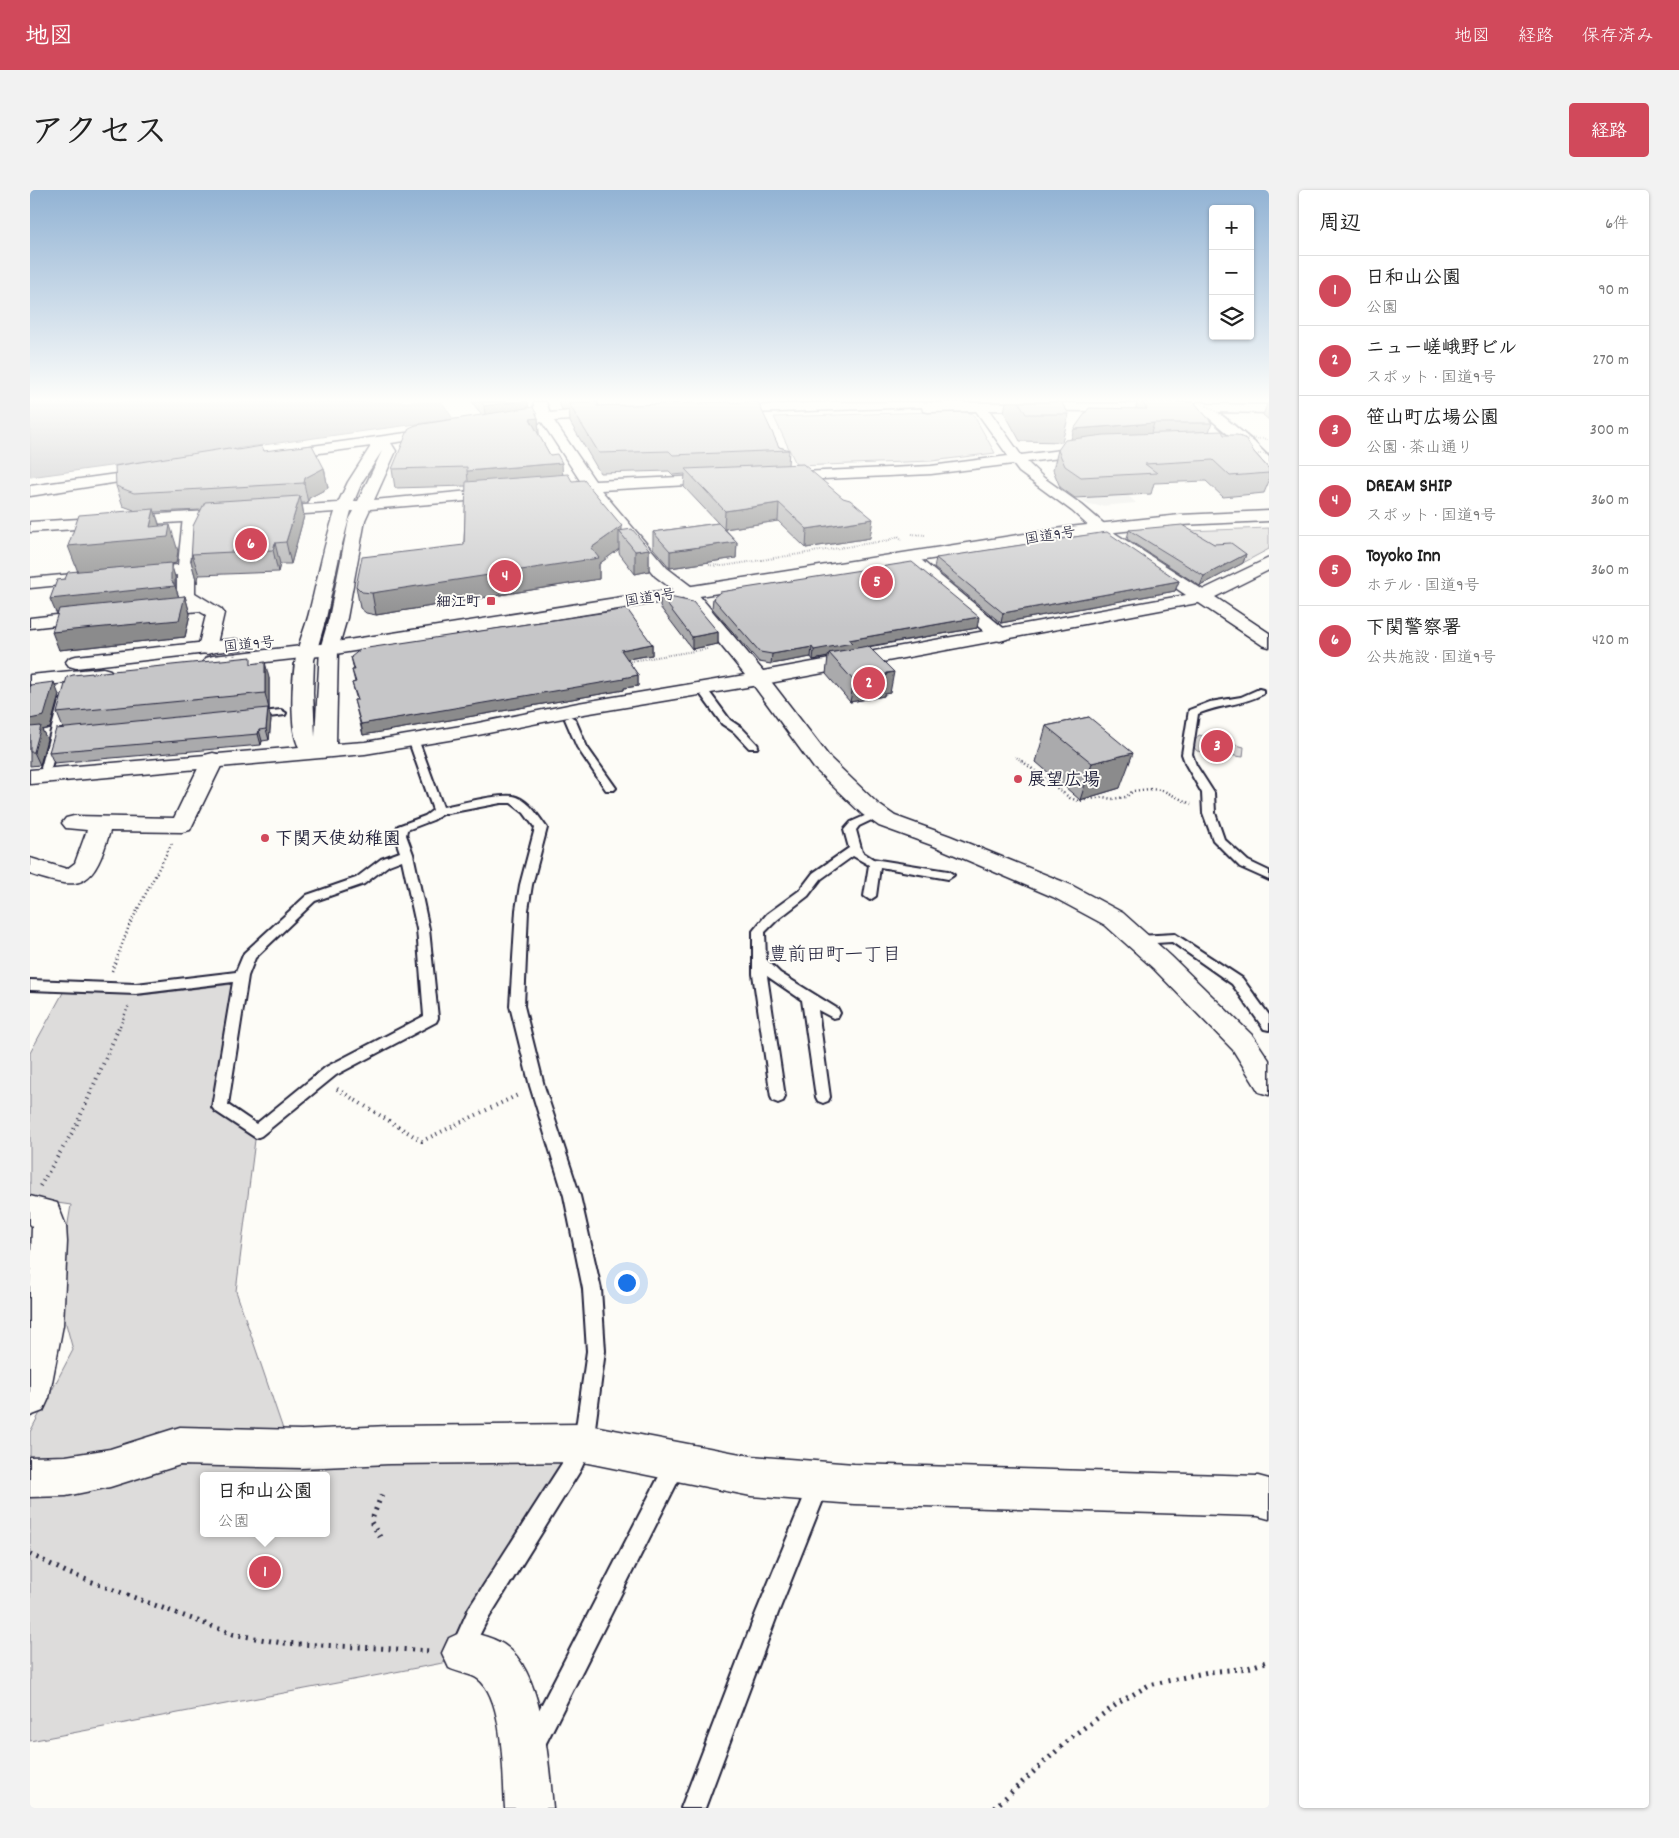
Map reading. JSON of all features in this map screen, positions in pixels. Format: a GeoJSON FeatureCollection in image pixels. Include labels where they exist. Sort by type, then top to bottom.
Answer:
{"type":"FeatureCollection","features":[{"type":"Feature","properties":{"kind":"main road"},"geometry":{"type":"LineString","coordinates":[[30,491],[122,478]]}},
{"type":"Feature","properties":{"kind":"main road"},"geometry":{"type":"LineString","coordinates":[[317,753],[309,746],[305,739],[304,666],[338,520],[358,478]]}},
{"type":"Feature","properties":{"kind":"main road"},"geometry":{"type":"LineString","coordinates":[[317,753],[325,744],[326,737],[331,642],[358,520],[376,478]]}},
{"type":"Feature","properties":{"kind":"main road"},"geometry":{"type":"LineString","coordinates":[[584,478],[661,572],[678,586],[759,679],[822,764],[876,814],[906,829],[942,841],[1062,891],[1114,919],[1139,940],[1243,1044],[1269,1084]]}},
{"type":"Feature","properties":{"kind":"main road"},"geometry":{"type":"LineString","coordinates":[[538,490],[589,485],[741,478]]}},
{"type":"Feature","properties":{"kind":"main road"},"geometry":{"type":"LineString","coordinates":[[1036,478],[1077,508],[1093,523],[1269,642]]}},
{"type":"Feature","properties":{"kind":"main road"},"geometry":{"type":"LineString","coordinates":[[30,527],[343,507],[519,491]]}},
{"type":"Feature","properties":{"kind":"main road","name":"国道9号"},"geometry":{"type":"LineString","coordinates":[[30,681],[331,642],[678,586],[1163,512],[1269,507]]}},
{"type":"Feature","properties":{"kind":"main road","name":"国道9号"},"geometry":{"type":"LineString","coordinates":[[678,586],[908,558],[1093,523],[1269,516]]}},
{"type":"Feature","properties":{"kind":"main road"},"geometry":{"type":"LineString","coordinates":[[191,517],[186,569],[186,595],[215,613],[207,648]]}},
{"type":"Feature","properties":{"kind":"main road"},"geometry":{"type":"LineString","coordinates":[[908,558],[1000,635]]}},
{"type":"Feature","properties":{"kind":"main road"},"geometry":{"type":"LineString","coordinates":[[38,772],[317,753],[365,748],[473,730],[1202,597],[1269,563]]}},
{"type":"Feature","properties":{"kind":"main road"},"geometry":{"type":"LineString","coordinates":[[30,583],[186,569]]}},
{"type":"Feature","properties":{"kind":"main road"},"geometry":{"type":"LineString","coordinates":[[136,612],[203,605]]}},
{"type":"Feature","properties":{"kind":"main road"},"geometry":{"type":"LineString","coordinates":[[30,622],[107,615]]}},
{"type":"Feature","properties":{"kind":"main road","name":"国道9号"},"geometry":{"type":"LineString","coordinates":[[30,667],[207,648],[308,645]]}},
{"type":"Feature","properties":{"kind":"main road"},"geometry":{"type":"LineString","coordinates":[[74,823],[182,825],[213,760]]}},
{"type":"Feature","properties":{"kind":"main road"},"geometry":{"type":"LineString","coordinates":[[30,866],[64,876],[72,877],[79,875],[85,868],[101,824]]}},
{"type":"Feature","properties":{"kind":"main road"},"geometry":{"type":"LineString","coordinates":[[30,1398],[44,1325],[50,1242],[49,1226],[45,1213],[34,1199]]}},
{"type":"Feature","properties":{"kind":"main road"},"geometry":{"type":"LineString","coordinates":[[30,1477],[66,1476],[110,1468],[180,1446],[301,1449],[390,1444],[583,1444],[751,1476],[821,1482],[1188,1493],[1258,1496],[1269,1499]]}},
{"type":"Feature","properties":{"kind":"main road"},"geometry":{"type":"LineString","coordinates":[[464,1653],[485,1658],[495,1665],[514,1695],[525,1764],[529,1808]]}},
{"type":"Feature","properties":{"kind":"lane"},"geometry":{"type":"LineString","coordinates":[[38,772],[56,734],[68,686]]}},
{"type":"Feature","properties":{"kind":"lane"},"geometry":{"type":"LineString","coordinates":[[1259,692],[1244,700],[1210,705],[1193,712],[1187,754],[1190,765],[1208,793],[1208,813],[1219,840],[1244,864],[1256,868],[1269,876]]}},
{"type":"Feature","properties":{"kind":"lane"},"geometry":{"type":"LineString","coordinates":[[706,695],[729,725],[738,730],[753,746]]}},
{"type":"Feature","properties":{"kind":"lane"},"geometry":{"type":"LineString","coordinates":[[242,717],[282,713]]}},
{"type":"Feature","properties":{"kind":"lane"},"geometry":{"type":"LineString","coordinates":[[570,720],[582,747],[610,788]]}},
{"type":"Feature","properties":{"kind":"lane"},"geometry":{"type":"LineString","coordinates":[[413,739],[439,811]]}},
{"type":"Feature","properties":{"kind":"lane"},"geometry":{"type":"LineString","coordinates":[[407,854],[385,862],[360,881],[311,898],[249,956],[242,976],[220,1107],[256,1132],[331,1071],[431,1018],[423,929],[407,854],[400,835],[402,828],[429,818],[439,811],[501,800],[514,800],[528,811],[541,828],[526,885],[522,910],[517,1006],[537,1086],[572,1196],[592,1289],[596,1351],[583,1444],[573,1464],[477,1616],[467,1637],[464,1653]]}},
{"type":"Feature","properties":{"kind":"lane"},"geometry":{"type":"LineString","coordinates":[[876,814],[851,827],[850,830],[857,854],[863,859],[875,863],[948,876]]}},
{"type":"Feature","properties":{"kind":"lane"},"geometry":{"type":"LineString","coordinates":[[778,1097],[759,960],[759,931],[772,917],[804,893],[817,876],[855,849]]}},
{"type":"Feature","properties":{"kind":"lane"},"geometry":{"type":"LineString","coordinates":[[870,896],[875,863]]}},
{"type":"Feature","properties":{"kind":"lane"},"geometry":{"type":"LineString","coordinates":[[1139,940],[1175,938],[1236,981],[1269,1025]]}},
{"type":"Feature","properties":{"kind":"lane"},"geometry":{"type":"LineString","coordinates":[[759,960],[775,976],[833,1012]]}},
{"type":"Feature","properties":{"kind":"lane"},"geometry":{"type":"LineString","coordinates":[[30,985],[136,989],[242,976]]}},
{"type":"Feature","properties":{"kind":"lane"},"geometry":{"type":"LineString","coordinates":[[809,998],[824,1097]]}},
{"type":"Feature","properties":{"kind":"lane"},"geometry":{"type":"LineString","coordinates":[[525,1764],[534,1742],[678,1461]]}},
{"type":"Feature","properties":{"kind":"lane"},"geometry":{"type":"LineString","coordinates":[[693,1808],[767,1613],[821,1482]]}},
{"type":"Feature","properties":{"kind":"path"},"geometry":{"type":"LineString","coordinates":[[709,565],[723,566],[890,540],[898,536],[902,540]]}},
{"type":"Feature","properties":{"kind":"path"},"geometry":{"type":"LineString","coordinates":[[233,667],[236,637]]}},
{"type":"Feature","properties":{"kind":"path"},"geometry":{"type":"LineString","coordinates":[[621,663],[710,648]]}},
{"type":"Feature","properties":{"kind":"path"},"geometry":{"type":"LineString","coordinates":[[1014,756],[1070,798],[1080,801],[1102,797],[1112,799],[1126,797],[1133,791],[1149,789],[1162,790],[1190,804],[1208,807]]}},
{"type":"Feature","properties":{"kind":"path"},"geometry":{"type":"LineString","coordinates":[[106,988],[129,926],[182,825]]}},
{"type":"Feature","properties":{"kind":"path"},"geometry":{"type":"LineString","coordinates":[[34,1199],[76,1126],[136,989]]}},
{"type":"Feature","properties":{"kind":"path"},"geometry":{"type":"LineString","coordinates":[[321,1079],[422,1141],[537,1086]]}},
{"type":"Feature","properties":{"kind":"path"},"geometry":{"type":"LineString","coordinates":[[380,1537],[371,1522],[383,1492]]}},
{"type":"Feature","properties":{"kind":"path"},"geometry":{"type":"LineString","coordinates":[[30,1554],[68,1573],[233,1634],[282,1643],[464,1653]]}},
{"type":"Feature","properties":{"kind":"path"},"geometry":{"type":"LineString","coordinates":[[994,1808],[1074,1735],[1120,1702],[1149,1685],[1208,1672],[1248,1668],[1269,1661]]}},
{"type":"Feature","properties":{"kind":"shaded area"},"geometry":{"type":"Polygon","coordinates":[[[1118,486],[1136,503],[1100,506],[1088,504],[1067,489],[1118,486]]]}},
{"type":"Feature","properties":{"kind":"shaded area"},"geometry":{"type":"Polygon","coordinates":[[[1269,528],[1269,549],[1239,565],[1235,565],[1187,531],[1269,528]]]}},
{"type":"Feature","properties":{"kind":"shaded area"},"geometry":{"type":"Polygon","coordinates":[[[1199,735],[1244,747],[1243,757],[1197,751],[1192,745],[1199,735]]]}},
{"type":"Feature","properties":{"kind":"shaded area"},"geometry":{"type":"Polygon","coordinates":[[[233,984],[213,1108],[256,1132],[236,1291],[287,1441],[34,1472],[30,1462],[30,1432],[73,1350],[57,1290],[71,1205],[30,1199],[30,1053],[65,989],[142,995],[233,984]]]}},
{"type":"Feature","properties":{"kind":"shaded area"},"geometry":{"type":"Polygon","coordinates":[[[583,1443],[448,1662],[30,1741],[30,1477],[110,1468],[583,1443]]]}},
{"type":"Feature","properties":{"kind":"building"},"geometry":{"type":"Polygon","coordinates":[[[116,478],[306,478],[304,483],[134,493],[116,486],[116,478]]]}},
{"type":"Feature","properties":{"kind":"building"},"geometry":{"type":"Polygon","coordinates":[[[523,478],[570,478],[572,481],[584,480],[622,526],[591,548],[599,558],[372,593],[362,592],[356,586],[362,557],[464,545],[466,482],[523,478]]]}},
{"type":"Feature","properties":{"kind":"building"},"geometry":{"type":"Polygon","coordinates":[[[693,478],[819,478],[843,498],[850,500],[873,519],[807,529],[779,503],[725,511],[693,478]]]}},
{"type":"Feature","properties":{"kind":"building"},"geometry":{"type":"Polygon","coordinates":[[[300,496],[286,542],[275,543],[273,550],[192,554],[191,561],[193,526],[205,502],[300,496]]]}},
{"type":"Feature","properties":{"kind":"building"},"geometry":{"type":"Polygon","coordinates":[[[154,509],[150,527],[170,525],[168,537],[68,546],[79,515],[154,509]]]}},
{"type":"Feature","properties":{"kind":"building"},"geometry":{"type":"Polygon","coordinates":[[[718,523],[737,542],[670,551],[653,532],[718,523]]]}},
{"type":"Feature","properties":{"kind":"building"},"geometry":{"type":"Polygon","coordinates":[[[1182,525],[1214,544],[1231,543],[1246,554],[1204,576],[1129,530],[1182,525]]]}},
{"type":"Feature","properties":{"kind":"building"},"geometry":{"type":"Polygon","coordinates":[[[632,529],[649,549],[635,551],[619,531],[632,529]]]}},
{"type":"Feature","properties":{"kind":"building"},"geometry":{"type":"Polygon","coordinates":[[[1107,532],[1179,581],[1003,613],[936,558],[1107,532]]]}},
{"type":"Feature","properties":{"kind":"building"},"geometry":{"type":"Polygon","coordinates":[[[912,562],[979,617],[849,640],[852,643],[814,650],[812,647],[772,654],[760,652],[713,598],[720,592],[912,562]]]}},
{"type":"Feature","properties":{"kind":"building"},"geometry":{"type":"Polygon","coordinates":[[[171,563],[171,580],[175,586],[50,599],[57,580],[65,579],[68,572],[171,563]]]}},
{"type":"Feature","properties":{"kind":"building"},"geometry":{"type":"Polygon","coordinates":[[[660,595],[693,602],[718,632],[692,637],[660,595]]]}},
{"type":"Feature","properties":{"kind":"building"},"geometry":{"type":"Polygon","coordinates":[[[185,596],[179,620],[52,632],[59,609],[185,596]]]}},
{"type":"Feature","properties":{"kind":"building"},"geometry":{"type":"Polygon","coordinates":[[[627,609],[652,644],[621,650],[638,675],[624,679],[361,724],[354,700],[358,700],[352,683],[356,682],[352,670],[355,670],[351,657],[361,649],[627,609]]]}},
{"type":"Feature","properties":{"kind":"building"},"geometry":{"type":"Polygon","coordinates":[[[868,646],[894,672],[854,681],[829,653],[868,646]]]}},
{"type":"Feature","properties":{"kind":"building"},"geometry":{"type":"Polygon","coordinates":[[[251,657],[251,664],[265,662],[265,693],[57,713],[67,677],[73,675],[251,657]]]}},
{"type":"Feature","properties":{"kind":"building"},"geometry":{"type":"Polygon","coordinates":[[[54,682],[44,716],[30,719],[30,685],[54,682]]]}},
{"type":"Feature","properties":{"kind":"building"},"geometry":{"type":"Polygon","coordinates":[[[268,708],[266,729],[259,730],[258,734],[49,752],[56,729],[268,708]]]}},
{"type":"Feature","properties":{"kind":"building"},"geometry":{"type":"Polygon","coordinates":[[[1089,717],[1133,753],[1092,763],[1046,726],[1089,717]]]}},
{"type":"Feature","properties":{"kind":"building"},"geometry":{"type":"Polygon","coordinates":[[[41,726],[34,752],[30,752],[30,727],[41,726]]]}},
{"type":"Feature","properties":{"kind":"place","name":"下関警察署"},"geometry":{"type":"Point","coordinates":[251,544]}},
{"type":"Feature","properties":{"kind":"place","name":"DREAM SHIP"},"geometry":{"type":"Point","coordinates":[505,576]}},
{"type":"Feature","properties":{"kind":"place","name":"Toyoko Inn"},"geometry":{"type":"Point","coordinates":[877,582]}},
{"type":"Feature","properties":{"kind":"place","name":"細江町"},"geometry":{"type":"Point","coordinates":[491,601]}},
{"type":"Feature","properties":{"kind":"place","name":"ニュー嵯峨野ビル"},"geometry":{"type":"Point","coordinates":[869,683]}},
{"type":"Feature","properties":{"kind":"place","name":"笹山町広場公園"},"geometry":{"type":"Point","coordinates":[1217,746]}},
{"type":"Feature","properties":{"kind":"place","name":"展望広場"},"geometry":{"type":"Point","coordinates":[1018,779]}},
{"type":"Feature","properties":{"kind":"place","name":"下関天使幼稚園"},"geometry":{"type":"Point","coordinates":[265,838]}},
{"type":"Feature","properties":{"kind":"place","name":"日和山公園"},"geometry":{"type":"Point","coordinates":[265,1572]}},
{"type":"Feature","properties":{"kind":"district","name":"豊前田町一丁目"},"geometry":{"type":"Point","coordinates":[835,953]}}]}
